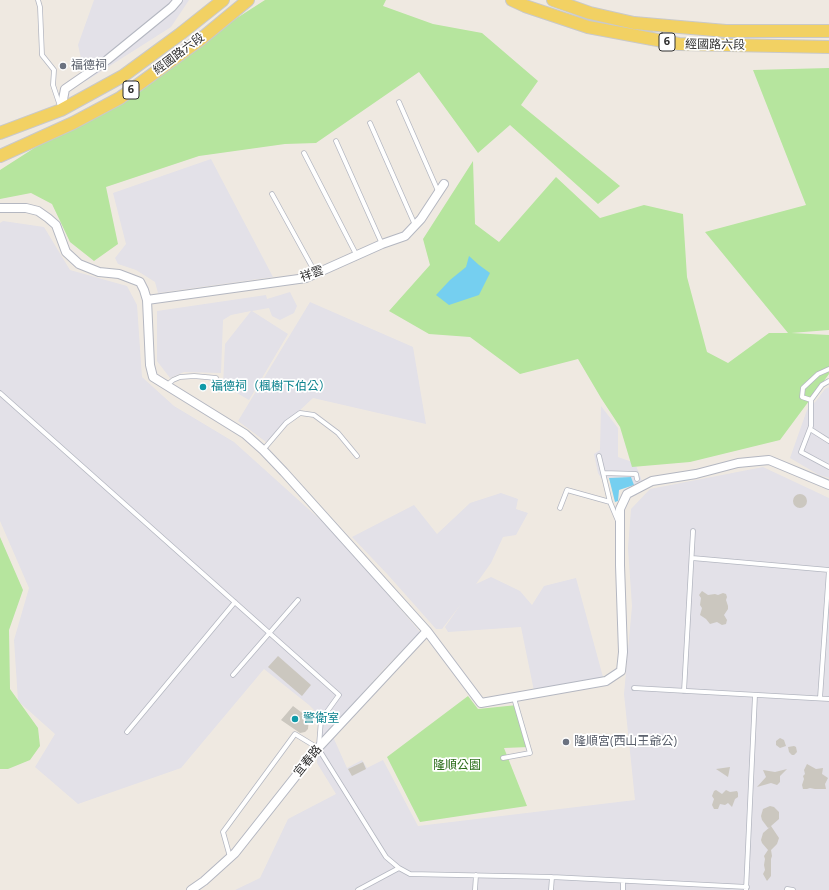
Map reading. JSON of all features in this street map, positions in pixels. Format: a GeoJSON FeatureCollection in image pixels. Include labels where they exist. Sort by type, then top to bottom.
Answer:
{"type":"FeatureCollection","features":[{"type":"Feature","properties":{"kind":"main road","name":"經國路六段"},"geometry":{"type":"LineString","coordinates":[[0,133],[61,110],[123,76],[180,36],[223,0]]}},
{"type":"Feature","properties":{"kind":"main road","name":"經國路六段"},"geometry":{"type":"LineString","coordinates":[[0,156],[67,125],[120,98],[201,39],[248,0]]}},
{"type":"Feature","properties":{"kind":"main road","name":"經國路六段"},"geometry":{"type":"LineString","coordinates":[[512,0],[546,13],[597,29],[678,44],[829,47]]}},
{"type":"Feature","properties":{"kind":"main road","name":"經國路六段"},"geometry":{"type":"LineString","coordinates":[[553,0],[602,16],[634,23],[726,31],[829,31]]}},
{"type":"Feature","properties":{"kind":"main road"},"geometry":{"type":"LineString","coordinates":[[597,29],[602,16]]}},
{"type":"Feature","properties":{"kind":"main road"},"geometry":{"type":"LineString","coordinates":[[61,110],[67,125]]}},
{"type":"Feature","properties":{"kind":"street"},"geometry":{"type":"LineString","coordinates":[[61,110],[65,89],[107,60],[178,0]]}},
{"type":"Feature","properties":{"kind":"street","name":"祥雲"},"geometry":{"type":"LineString","coordinates":[[147,300],[306,278],[382,244],[405,236],[421,219],[444,184]]}},
{"type":"Feature","properties":{"kind":"street"},"geometry":{"type":"LineString","coordinates":[[0,208],[26,208],[38,211],[56,225],[66,252],[79,264],[99,272],[119,274],[140,282],[147,300],[150,365],[153,377],[245,434],[263,450],[427,632],[482,703],[606,681],[621,672],[623,652],[620,509],[627,494],[652,481],[696,474],[738,463],[769,460],[829,485]]}},
{"type":"Feature","properties":{"kind":"street","name":"宜春路"},"geometry":{"type":"LineString","coordinates":[[191,890],[204,881],[230,857],[318,748],[427,632]]}},
{"type":"Feature","properties":{"kind":"lane"},"geometry":{"type":"LineString","coordinates":[[38,0],[40,7],[42,55],[54,70],[54,85],[61,110]]}},
{"type":"Feature","properties":{"kind":"lane"},"geometry":{"type":"LineString","coordinates":[[399,102],[439,192]]}},
{"type":"Feature","properties":{"kind":"lane"},"geometry":{"type":"LineString","coordinates":[[370,123],[416,225]]}},
{"type":"Feature","properties":{"kind":"lane"},"geometry":{"type":"LineString","coordinates":[[336,141],[382,244]]}},
{"type":"Feature","properties":{"kind":"lane"},"geometry":{"type":"LineString","coordinates":[[304,153],[357,256]]}},
{"type":"Feature","properties":{"kind":"lane"},"geometry":{"type":"LineString","coordinates":[[272,194],[316,274]]}},
{"type":"Feature","properties":{"kind":"lane"},"geometry":{"type":"LineString","coordinates":[[811,400],[802,397],[804,388],[818,374],[829,368]]}},
{"type":"Feature","properties":{"kind":"lane"},"geometry":{"type":"LineString","coordinates":[[166,386],[173,380],[180,377],[194,376],[216,378]]}},
{"type":"Feature","properties":{"kind":"lane"},"geometry":{"type":"LineString","coordinates":[[828,465],[801,452],[810,429],[811,400],[822,385],[829,381]]}},
{"type":"Feature","properties":{"kind":"lane"},"geometry":{"type":"LineString","coordinates":[[0,393],[339,695],[321,720],[318,748]]}},
{"type":"Feature","properties":{"kind":"lane"},"geometry":{"type":"LineString","coordinates":[[263,450],[286,423],[300,413],[314,415],[338,433],[357,456]]}},
{"type":"Feature","properties":{"kind":"lane"},"geometry":{"type":"LineString","coordinates":[[810,429],[829,442]]}},
{"type":"Feature","properties":{"kind":"lane"},"geometry":{"type":"LineString","coordinates":[[599,456],[610,502],[620,525]]}},
{"type":"Feature","properties":{"kind":"lane"},"geometry":{"type":"LineString","coordinates":[[603,473],[636,474],[637,479]]}},
{"type":"Feature","properties":{"kind":"lane"},"geometry":{"type":"LineString","coordinates":[[560,508],[567,490],[610,502]]}},
{"type":"Feature","properties":{"kind":"lane"},"geometry":{"type":"LineString","coordinates":[[684,691],[694,531]]}},
{"type":"Feature","properties":{"kind":"lane"},"geometry":{"type":"LineString","coordinates":[[692,558],[829,570],[820,698]]}},
{"type":"Feature","properties":{"kind":"lane"},"geometry":{"type":"LineString","coordinates":[[233,675],[298,600]]}},
{"type":"Feature","properties":{"kind":"lane"},"geometry":{"type":"LineString","coordinates":[[127,732],[235,602]]}},
{"type":"Feature","properties":{"kind":"lane"},"geometry":{"type":"LineString","coordinates":[[634,688],[829,699]]}},
{"type":"Feature","properties":{"kind":"lane"},"geometry":{"type":"LineString","coordinates":[[230,857],[224,832],[295,734],[318,748],[386,857],[399,868],[410,874],[552,877],[746,888],[755,695]]}},
{"type":"Feature","properties":{"kind":"lane"},"geometry":{"type":"LineString","coordinates":[[503,758],[530,753],[514,698]]}},
{"type":"Feature","properties":{"kind":"lane"},"geometry":{"type":"LineString","coordinates":[[358,890],[399,868]]}},
{"type":"Feature","properties":{"kind":"lane"},"geometry":{"type":"LineString","coordinates":[[475,890],[476,875]]}},
{"type":"Feature","properties":{"kind":"lane"},"geometry":{"type":"LineString","coordinates":[[551,890],[552,877]]}},
{"type":"Feature","properties":{"kind":"lane"},"geometry":{"type":"LineString","coordinates":[[623,890],[624,881]]}},
{"type":"Feature","properties":{"kind":"lane"},"geometry":{"type":"LineString","coordinates":[[787,890],[793,890]]}},
{"type":"Feature","properties":{"kind":"shaded area"},"geometry":{"type":"Polygon","coordinates":[[[94,0],[189,0],[171,27],[86,81],[78,45],[94,0]]]}},
{"type":"Feature","properties":{"kind":"shaded area"},"geometry":{"type":"Polygon","coordinates":[[[211,159],[273,277],[158,293],[155,282],[136,270],[118,264],[115,258],[126,244],[113,193],[211,159]]]}},
{"type":"Feature","properties":{"kind":"shaded area"},"geometry":{"type":"Polygon","coordinates":[[[3,221],[44,227],[70,270],[127,286],[137,305],[142,377],[174,406],[234,442],[335,533],[420,632],[383,670],[330,730],[347,768],[362,760],[367,768],[383,760],[418,826],[635,800],[624,694],[632,606],[628,548],[631,509],[650,489],[763,467],[829,498],[829,890],[235,890],[260,878],[288,819],[336,794],[317,763],[319,715],[309,705],[264,669],[181,768],[78,804],[35,767],[55,734],[18,701],[14,640],[29,588],[0,521],[0,223],[3,221]]]}},
{"type":"Feature","properties":{"kind":"shaded area"},"geometry":{"type":"Polygon","coordinates":[[[290,292],[297,306],[294,313],[280,320],[272,316],[269,308],[252,311],[288,334],[249,400],[223,385],[225,344],[251,311],[231,315],[223,320],[221,373],[184,372],[170,378],[157,361],[157,311],[266,295],[267,299],[290,292]]]}},
{"type":"Feature","properties":{"kind":"shaded area"},"geometry":{"type":"Polygon","coordinates":[[[310,302],[413,347],[426,424],[313,398],[266,442],[238,421],[310,302]]]}},
{"type":"Feature","properties":{"kind":"shaded area"},"geometry":{"type":"Polygon","coordinates":[[[829,387],[829,478],[819,475],[790,458],[807,410],[825,389],[829,387]]]}},
{"type":"Feature","properties":{"kind":"shaded area"},"geometry":{"type":"Polygon","coordinates":[[[601,406],[618,428],[618,457],[635,463],[642,481],[634,485],[631,477],[601,478],[598,473],[594,454],[600,450],[601,406]]]}},
{"type":"Feature","properties":{"kind":"shaded area"},"geometry":{"type":"Polygon","coordinates":[[[501,493],[518,499],[516,509],[528,513],[516,535],[503,537],[491,563],[476,584],[491,577],[520,591],[532,605],[544,586],[576,578],[603,677],[534,691],[521,627],[448,632],[445,627],[461,604],[442,629],[436,629],[352,537],[414,505],[437,534],[470,503],[501,493]]]}},
{"type":"Feature","properties":{"kind":"green space"},"geometry":{"type":"Polygon","coordinates":[[[265,0],[386,0],[383,6],[433,24],[482,33],[538,81],[521,105],[620,186],[598,204],[510,125],[478,153],[419,72],[316,143],[285,144],[199,156],[106,187],[118,244],[94,261],[70,242],[52,204],[31,193],[0,199],[0,170],[265,0]]]}},
{"type":"Feature","properties":{"kind":"green space"},"geometry":{"type":"Polygon","coordinates":[[[829,68],[829,330],[791,333],[829,335],[829,374],[780,440],[690,462],[632,467],[620,427],[578,359],[520,374],[470,337],[429,334],[389,311],[430,265],[423,239],[473,161],[475,224],[499,242],[556,177],[600,218],[644,205],[683,214],[687,277],[707,352],[728,363],[769,333],[788,333],[705,232],[806,205],[753,70],[829,68]]]}},
{"type":"Feature","properties":{"kind":"green space"},"geometry":{"type":"Polygon","coordinates":[[[0,537],[23,590],[9,630],[10,689],[38,728],[40,746],[30,760],[8,769],[0,769],[0,537]]]}},
{"type":"Feature","properties":{"kind":"green space","name":"隆順公園"},"geometry":{"type":"Polygon","coordinates":[[[468,696],[478,709],[517,705],[529,747],[504,748],[527,806],[420,822],[387,757],[468,696]]]}},
{"type":"Feature","properties":{"kind":"water"},"geometry":{"type":"Polygon","coordinates":[[[469,256],[490,273],[479,295],[449,305],[436,295],[450,280],[466,267],[469,256]]]}},
{"type":"Feature","properties":{"kind":"water"},"geometry":{"type":"Polygon","coordinates":[[[631,477],[634,485],[619,490],[618,501],[615,502],[609,478],[631,477]]]}},
{"type":"Feature","properties":{"kind":"building"},"geometry":{"type":"Polygon","coordinates":[[[797,494],[803,494],[807,498],[807,504],[803,508],[797,508],[793,504],[793,498],[797,494]]]}},
{"type":"Feature","properties":{"kind":"building"},"geometry":{"type":"Polygon","coordinates":[[[702,591],[708,595],[726,594],[728,609],[724,615],[727,620],[726,624],[722,625],[717,622],[710,624],[700,615],[702,608],[700,605],[701,598],[699,595],[702,591]]]}},
{"type":"Feature","properties":{"kind":"building"},"geometry":{"type":"Polygon","coordinates":[[[278,656],[311,685],[302,696],[268,667],[278,656]]]}},
{"type":"Feature","properties":{"kind":"building","name":"警衛室"},"geometry":{"type":"Polygon","coordinates":[[[293,706],[309,718],[308,729],[305,732],[300,733],[281,720],[293,706]]]}},
{"type":"Feature","properties":{"kind":"building"},"geometry":{"type":"Polygon","coordinates":[[[780,738],[784,740],[786,746],[780,748],[776,745],[776,741],[780,738]]]}},
{"type":"Feature","properties":{"kind":"building"},"geometry":{"type":"Polygon","coordinates":[[[788,747],[796,747],[797,752],[792,755],[789,752],[788,747]]]}},
{"type":"Feature","properties":{"kind":"building"},"geometry":{"type":"Polygon","coordinates":[[[363,762],[366,769],[352,776],[348,769],[363,762]]]}},
{"type":"Feature","properties":{"kind":"building"},"geometry":{"type":"Polygon","coordinates":[[[807,764],[816,769],[823,768],[822,774],[828,778],[825,784],[826,789],[803,789],[803,776],[805,774],[804,770],[807,764]]]}},
{"type":"Feature","properties":{"kind":"building"},"geometry":{"type":"Polygon","coordinates":[[[730,767],[728,777],[716,769],[730,767]]]}},
{"type":"Feature","properties":{"kind":"building"},"geometry":{"type":"Polygon","coordinates":[[[787,769],[780,776],[780,782],[777,785],[771,783],[757,787],[766,777],[763,770],[775,772],[787,769]]]}},
{"type":"Feature","properties":{"kind":"building"},"geometry":{"type":"Polygon","coordinates":[[[716,790],[722,794],[726,790],[730,792],[737,791],[738,797],[735,799],[732,807],[728,803],[725,805],[720,804],[718,809],[714,809],[712,805],[714,799],[712,796],[716,790]]]}},
{"type":"Feature","properties":{"kind":"building"},"geometry":{"type":"Polygon","coordinates":[[[770,806],[774,807],[779,812],[779,819],[771,826],[779,838],[777,844],[771,850],[771,876],[767,881],[763,874],[765,870],[764,856],[768,850],[761,840],[763,833],[770,827],[768,828],[761,816],[763,809],[770,806]]]}},
{"type":"Feature","properties":{"kind":"place","name":"福德祠"},"geometry":{"type":"Point","coordinates":[63,66]}},
{"type":"Feature","properties":{"kind":"place","name":"福德祠（楓樹下伯公）"},"geometry":{"type":"Point","coordinates":[203,387]}},
{"type":"Feature","properties":{"kind":"place","name":"警衛室"},"geometry":{"type":"Point","coordinates":[295,719]}},
{"type":"Feature","properties":{"kind":"place","name":"隆順宮(西山王爺公)"},"geometry":{"type":"Point","coordinates":[566,742]}}]}
